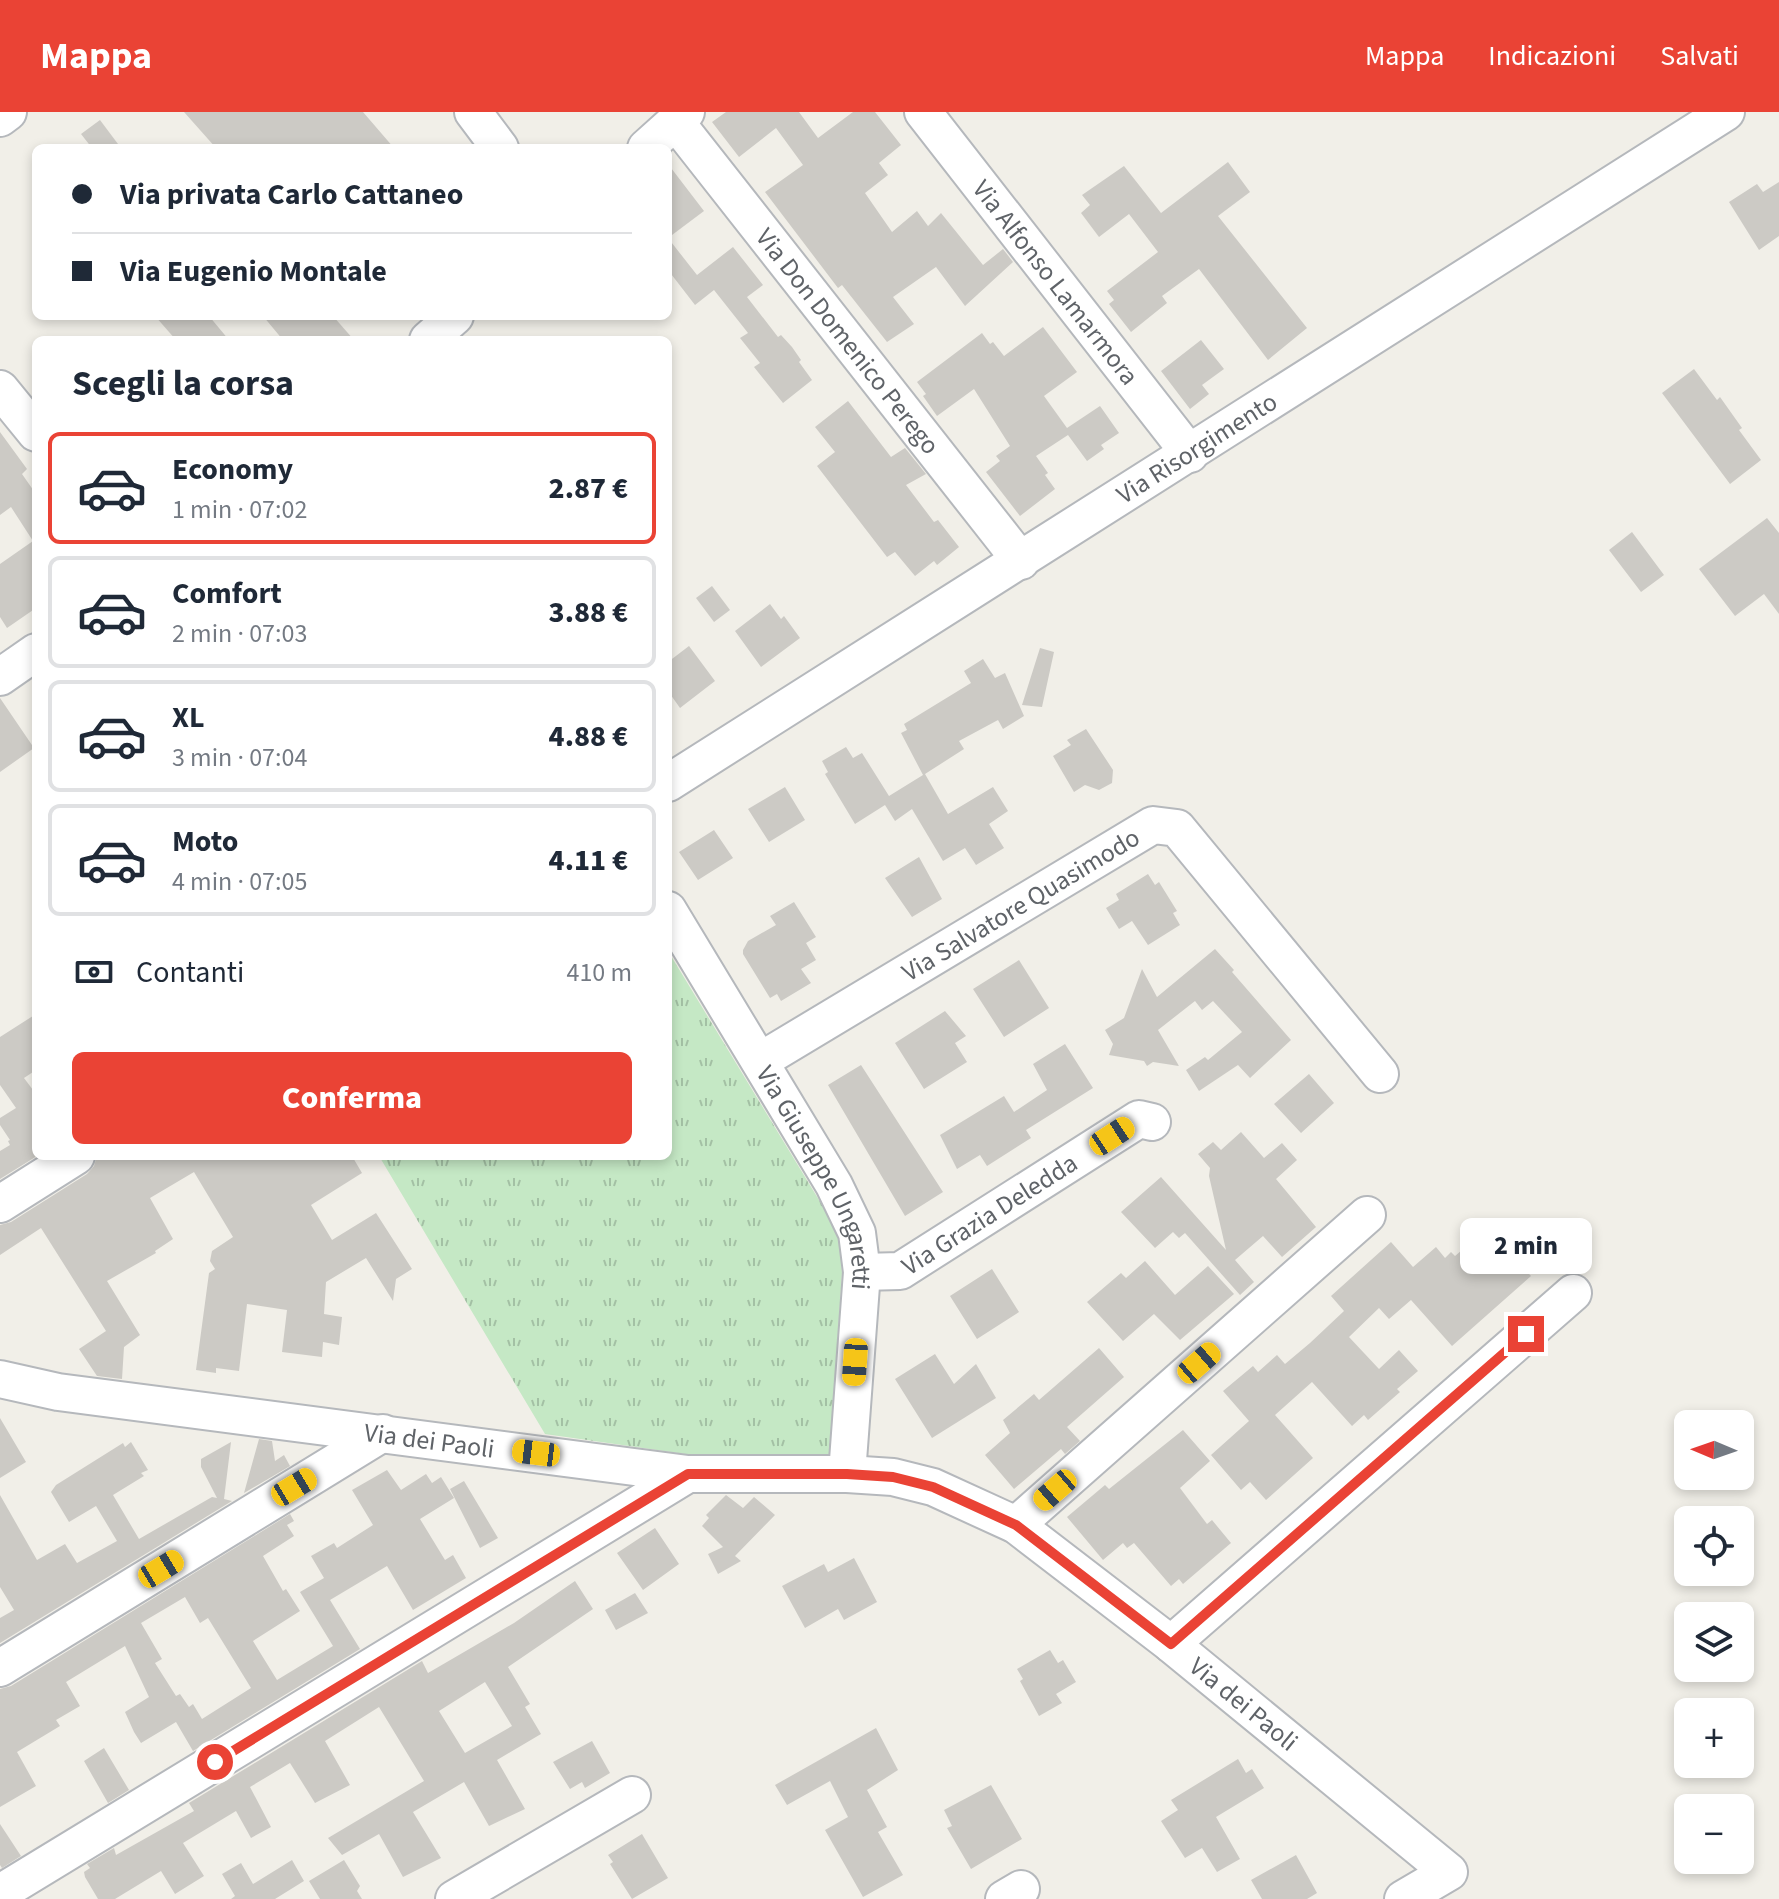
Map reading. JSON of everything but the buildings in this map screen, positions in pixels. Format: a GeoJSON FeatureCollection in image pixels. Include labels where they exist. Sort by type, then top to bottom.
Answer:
{"type":"FeatureCollection","features":[{"type":"Feature","properties":{"kind":"street"},"geometry":{"type":"LineString","coordinates":[[0,118],[8,112]]}},
{"type":"Feature","properties":{"kind":"street"},"geometry":{"type":"LineString","coordinates":[[473,112],[497,144]]}},
{"type":"Feature","properties":{"kind":"street","name":"Via Alfonso Lamarmora"},"geometry":{"type":"LineString","coordinates":[[923,112],[1190,454]]}},
{"type":"Feature","properties":{"kind":"street","name":"Via Risorgimento"},"geometry":{"type":"LineString","coordinates":[[672,780],[1726,112]]}},
{"type":"Feature","properties":{"kind":"street","name":"Via Don Domenico Perego"},"geometry":{"type":"LineString","coordinates":[[666,130],[1021,561]]}},
{"type":"Feature","properties":{"kind":"street"},"geometry":{"type":"LineString","coordinates":[[432,336],[450,320]]}},
{"type":"Feature","properties":{"kind":"street"},"geometry":{"type":"LineString","coordinates":[[0,389],[32,428]]}},
{"type":"Feature","properties":{"kind":"street"},"geometry":{"type":"LineString","coordinates":[[0,677],[32,655]]}},
{"type":"Feature","properties":{"kind":"street","name":"Via Salvatore Quasimodo"},"geometry":{"type":"LineString","coordinates":[[760,1061],[1153,825],[1177,828],[1380,1074]]}},
{"type":"Feature","properties":{"kind":"street","name":"Via Giuseppe Ungaretti"},"geometry":{"type":"LineString","coordinates":[[672,917],[834,1185],[857,1233],[862,1272],[847,1474]]}},
{"type":"Feature","properties":{"kind":"street","name":"Via Grazia Deledda"},"geometry":{"type":"LineString","coordinates":[[862,1272],[900,1271],[1139,1119],[1152,1122]]}},
{"type":"Feature","properties":{"kind":"street"},"geometry":{"type":"LineString","coordinates":[[0,1204],[70,1160]]}},
{"type":"Feature","properties":{"kind":"street"},"geometry":{"type":"LineString","coordinates":[[1016,1525],[1367,1215]]}},
{"type":"Feature","properties":{"kind":"street"},"geometry":{"type":"LineString","coordinates":[[1171,1644],[1573,1293]]}},
{"type":"Feature","properties":{"kind":"street","name":"Via dei Paoli"},"geometry":{"type":"LineString","coordinates":[[0,1379],[58,1392],[688,1474],[847,1474],[893,1477],[933,1487],[1016,1525],[1171,1644],[1449,1872],[1403,1899]]}},
{"type":"Feature","properties":{"kind":"street"},"geometry":{"type":"LineString","coordinates":[[0,1668],[383,1433]]}},
{"type":"Feature","properties":{"kind":"street"},"geometry":{"type":"LineString","coordinates":[[0,1893],[688,1474]]}},
{"type":"Feature","properties":{"kind":"street"},"geometry":{"type":"LineString","coordinates":[[454,1899],[632,1795]]}},
{"type":"Feature","properties":{"kind":"green space"},"geometry":{"type":"Polygon","coordinates":[[[672,958],[839,1233],[842,1273],[830,1455],[692,1455],[545,1434],[381,1160],[672,1160],[672,958]]]}},
{"type":"Feature","properties":{"kind":"route"},"geometry":{"type":"LineString","coordinates":[[215,1762],[688,1474],[847,1474],[893,1477],[933,1487],[1016,1525],[1171,1644],[1526,1334]]}}]}
